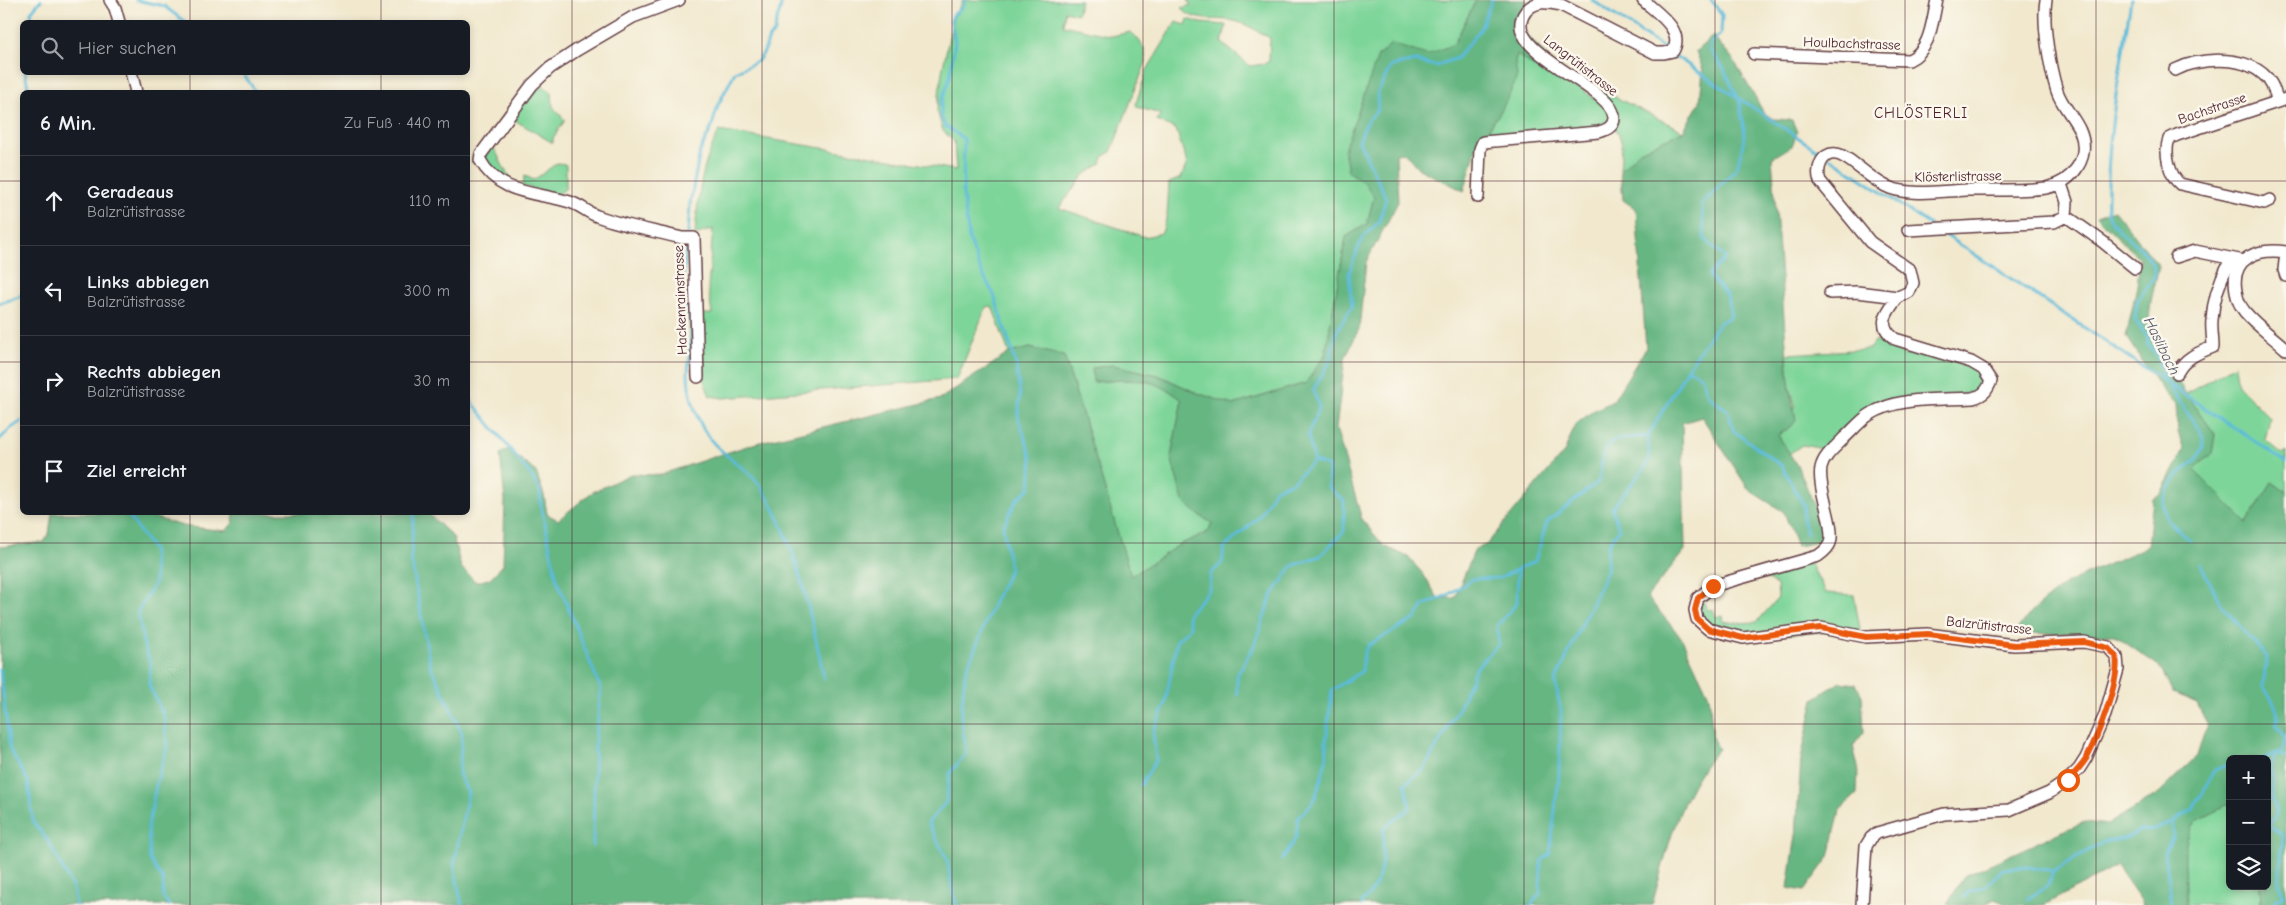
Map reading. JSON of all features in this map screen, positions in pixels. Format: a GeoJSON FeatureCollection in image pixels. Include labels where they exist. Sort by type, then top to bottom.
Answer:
{"type":"FeatureCollection","features":[{"type":"Feature","properties":{"kind":"street"},"geometry":{"type":"LineString","coordinates":[[110,0],[115,8],[118,20]]}},
{"type":"Feature","properties":{"kind":"street","name":"Hackenrainstrasse"},"geometry":{"type":"LineString","coordinates":[[678,0],[633,18],[550,68],[532,85],[481,154],[480,160],[500,183],[525,194],[572,202],[594,215],[615,222],[682,238],[694,238],[698,377]]}},
{"type":"Feature","properties":{"kind":"street","name":"Langrütistrasse"},"geometry":{"type":"LineString","coordinates":[[1478,197],[1480,149],[1483,142],[1599,132],[1608,130],[1614,121],[1614,110],[1607,101],[1566,75],[1526,39],[1521,31],[1524,13],[1531,6],[1538,3],[1547,2],[1561,5],[1655,53],[1664,54],[1672,51],[1676,44],[1676,36],[1673,29],[1643,0]]}},
{"type":"Feature","properties":{"kind":"street","name":"Houlbachstrasse"},"geometry":{"type":"LineString","coordinates":[[1754,54],[1909,60],[1922,51],[1927,42],[1938,0]]}},
{"type":"Feature","properties":{"kind":"street"},"geometry":{"type":"LineString","coordinates":[[2046,0],[2046,28],[2058,93],[2078,127],[2083,144],[2082,158],[2078,168],[2072,176],[2061,184],[2067,202],[2066,216]]}},
{"type":"Feature","properties":{"kind":"street"},"geometry":{"type":"LineString","coordinates":[[2175,70],[2200,62],[2216,61],[2250,67],[2263,74],[2282,100]]}},
{"type":"Feature","properties":{"kind":"street"},"geometry":{"type":"LineString","coordinates":[[132,75],[136,90]]}},
{"type":"Feature","properties":{"kind":"street","name":"Bachstrasse"},"geometry":{"type":"LineString","coordinates":[[2270,200],[2264,203],[2180,184],[2172,172],[2167,144],[2169,139],[2177,135],[2282,100]]}},
{"type":"Feature","properties":{"kind":"street","name":"Klösterlistrasse"},"geometry":{"type":"LineString","coordinates":[[1898,297],[1911,289],[1914,282],[1912,273],[1906,266],[1870,242],[1820,182],[1818,170],[1820,163],[1826,156],[1839,155],[1874,180],[1904,191],[2028,189],[2046,188],[2061,184]]}},
{"type":"Feature","properties":{"kind":"street"},"geometry":{"type":"LineString","coordinates":[[1908,230],[2054,222],[2066,216]]}},
{"type":"Feature","properties":{"kind":"street"},"geometry":{"type":"LineString","coordinates":[[2066,216],[2103,242],[2135,268]]}},
{"type":"Feature","properties":{"kind":"street"},"geometry":{"type":"LineString","coordinates":[[2286,276],[2284,270],[2286,252],[2271,250],[2258,252],[2243,261],[2237,267],[2234,282],[2237,300],[2245,312],[2286,349]]}},
{"type":"Feature","properties":{"kind":"street"},"geometry":{"type":"LineString","coordinates":[[2176,257],[2195,251],[2243,261]]}},
{"type":"Feature","properties":{"kind":"street"},"geometry":{"type":"LineString","coordinates":[[2177,373],[2191,356],[2213,347],[2211,322],[2214,303],[2224,272],[2229,264],[2243,261]]}},
{"type":"Feature","properties":{"kind":"street"},"geometry":{"type":"LineString","coordinates":[[1830,293],[1856,292],[1898,297]]}},
{"type":"Feature","properties":{"kind":"street","name":"Balzrütistrasse"},"geometry":{"type":"LineString","coordinates":[[1862,905],[1866,846],[1870,838],[1877,834],[1944,814],[2009,810],[2049,793],[2079,770],[2105,715],[2118,669],[2114,652],[2100,645],[2084,642],[2014,645],[1928,634],[1866,637],[1821,628],[1743,638],[1708,629],[1697,619],[1695,610],[1698,598],[1713,586],[1818,556],[1826,550],[1831,542],[1831,530],[1824,504],[1821,466],[1827,455],[1868,416],[1886,407],[1909,402],[1974,398],[1983,396],[1987,390],[1991,381],[1983,369],[1971,362],[1896,339],[1888,333],[1884,326],[1884,319],[1898,297]]}},
{"type":"Feature","properties":{"kind":"green space"},"geometry":{"type":"Polygon","coordinates":[[[963,0],[1081,0],[1077,14],[1065,11],[1063,25],[1112,36],[1130,32],[1140,42],[1144,49],[1146,62],[1111,152],[1103,157],[1101,164],[1084,175],[1059,208],[1145,237],[1162,233],[1167,216],[1169,183],[1181,178],[1187,163],[1176,129],[1157,121],[1160,114],[1137,107],[1136,103],[1147,70],[1176,22],[1186,25],[1188,19],[1201,23],[1226,25],[1222,43],[1250,66],[1264,64],[1269,61],[1270,38],[1250,27],[1231,20],[1194,17],[1181,8],[1191,5],[1188,0],[1476,0],[1454,44],[1427,56],[1391,44],[1348,171],[1365,183],[1374,196],[1367,224],[1346,237],[1325,355],[1306,383],[1233,405],[1197,393],[1158,375],[1113,365],[1094,382],[1140,380],[1150,382],[1171,392],[1182,400],[1171,457],[1199,515],[1212,523],[1208,532],[1179,545],[1131,577],[1064,356],[1030,348],[1009,353],[992,306],[986,307],[957,379],[723,398],[710,396],[702,376],[702,314],[712,314],[708,288],[713,229],[695,235],[697,207],[704,169],[719,131],[956,170],[954,141],[943,131],[937,110],[942,72],[953,18],[963,0]]]}},
{"type":"Feature","properties":{"kind":"green space"},"geometry":{"type":"Polygon","coordinates":[[[1476,0],[1527,0],[1517,24],[1563,75],[1544,72],[1517,55],[1515,62],[1517,76],[1514,85],[1502,109],[1477,146],[1464,191],[1419,169],[1405,153],[1396,154],[1398,202],[1366,262],[1359,329],[1345,358],[1336,428],[1362,520],[1384,546],[1408,557],[1423,574],[1438,598],[1455,598],[1475,549],[1486,545],[1565,451],[1575,425],[1593,411],[1613,401],[1646,348],[1636,209],[1623,200],[1620,170],[1640,151],[1683,131],[1700,102],[1703,70],[1696,51],[1713,36],[1733,59],[1764,113],[1773,119],[1792,120],[1797,132],[1792,146],[1772,158],[1789,384],[1796,420],[1792,426],[1778,435],[1798,467],[1829,540],[1797,546],[1784,512],[1749,490],[1702,417],[1682,423],[1685,550],[1647,597],[1681,637],[1709,696],[1713,739],[1719,749],[1705,765],[1684,802],[1669,843],[1652,905],[0,905],[0,547],[44,542],[49,534],[52,515],[146,515],[183,526],[226,531],[233,523],[234,515],[430,515],[453,537],[461,567],[476,582],[489,579],[503,565],[505,500],[500,454],[508,449],[536,472],[544,495],[547,514],[558,520],[591,493],[631,474],[659,475],[756,443],[940,399],[1009,353],[1030,348],[1064,356],[1131,576],[1179,545],[1208,532],[1212,523],[1183,501],[1171,457],[1182,400],[1171,392],[1150,382],[1129,380],[1093,382],[1092,368],[1113,365],[1158,375],[1197,393],[1233,405],[1306,383],[1325,355],[1346,237],[1367,224],[1374,197],[1365,183],[1348,171],[1344,150],[1378,56],[1391,44],[1427,55],[1454,44],[1476,0]]]}},
{"type":"Feature","properties":{"kind":"green space"},"geometry":{"type":"Polygon","coordinates":[[[1517,55],[1563,75],[1612,112],[1607,127],[1483,138],[1502,109],[1517,55]]]}},
{"type":"Feature","properties":{"kind":"green space"},"geometry":{"type":"Polygon","coordinates":[[[543,86],[552,92],[553,107],[565,120],[553,138],[553,143],[511,118],[526,95],[543,86]]]}},
{"type":"Feature","properties":{"kind":"green space"},"geometry":{"type":"Polygon","coordinates":[[[1601,90],[1683,131],[1640,151],[1620,170],[1622,145],[1601,90]]]}},
{"type":"Feature","properties":{"kind":"green space"},"geometry":{"type":"Polygon","coordinates":[[[492,147],[509,175],[508,181],[489,169],[485,157],[492,147]]]}},
{"type":"Feature","properties":{"kind":"green space"},"geometry":{"type":"Polygon","coordinates":[[[557,163],[565,164],[566,166],[566,188],[558,195],[522,186],[525,176],[534,180],[557,163]]]}},
{"type":"Feature","properties":{"kind":"green space"},"geometry":{"type":"Polygon","coordinates":[[[2114,210],[2159,266],[2151,301],[2148,328],[2161,354],[2186,394],[2215,434],[2212,453],[2194,470],[2247,523],[2272,482],[2286,492],[2286,905],[2261,905],[2260,890],[2271,890],[2271,755],[2226,755],[2226,805],[2199,820],[2187,838],[2185,849],[2185,905],[2142,905],[2143,903],[2117,866],[2044,905],[2010,905],[1994,899],[1984,905],[1947,905],[1964,876],[2085,822],[2107,825],[2159,793],[2197,756],[2207,724],[2197,703],[2173,693],[2159,666],[2114,635],[2014,633],[2032,611],[2067,583],[2148,546],[2153,499],[2161,493],[2184,450],[2178,432],[2176,405],[2159,386],[2126,337],[2137,286],[2140,259],[2096,216],[2114,210]]]}},
{"type":"Feature","properties":{"kind":"green space"},"geometry":{"type":"Polygon","coordinates":[[[1876,340],[1907,356],[1912,346],[1971,365],[1986,380],[1983,391],[1876,407],[1829,450],[1802,445],[1789,454],[1778,435],[1792,426],[1795,405],[1789,384],[1787,354],[1869,349],[1876,340]]]}},
{"type":"Feature","properties":{"kind":"green space"},"geometry":{"type":"Polygon","coordinates":[[[2235,365],[2238,386],[2270,418],[2265,440],[2283,454],[2286,451],[2286,492],[2272,482],[2247,523],[2194,470],[2212,453],[2215,435],[2186,394],[2235,365]]]}},
{"type":"Feature","properties":{"kind":"green space"},"geometry":{"type":"Polygon","coordinates":[[[1809,561],[1826,593],[1854,595],[1861,635],[1841,632],[1779,635],[1738,633],[1719,628],[1701,619],[1699,601],[1702,597],[1707,610],[1713,609],[1716,617],[1722,615],[1723,621],[1736,623],[1757,622],[1778,598],[1777,585],[1761,577],[1809,561]]]}},
{"type":"Feature","properties":{"kind":"green space"},"geometry":{"type":"Polygon","coordinates":[[[1840,682],[1856,684],[1862,696],[1864,732],[1853,746],[1858,767],[1857,794],[1840,810],[1829,857],[1804,891],[1788,888],[1796,835],[1801,759],[1814,699],[1840,682]]]}},
{"type":"Feature","properties":{"kind":"green space"},"geometry":{"type":"Polygon","coordinates":[[[2226,805],[2226,890],[2260,890],[2261,905],[2185,905],[2184,860],[2187,838],[2192,828],[2206,815],[2226,805]]]}},
{"type":"Feature","properties":{"kind":"waterway"},"geometry":{"type":"LineString","coordinates":[[32,20],[31,12],[41,0]]}},
{"type":"Feature","properties":{"kind":"waterway"},"geometry":{"type":"LineString","coordinates":[[136,0],[164,6],[182,20]]}},
{"type":"Feature","properties":{"kind":"waterway"},"geometry":{"type":"LineString","coordinates":[[688,233],[690,204],[700,151],[711,129],[718,105],[735,72],[758,61],[764,52],[769,38],[775,32],[782,0]]}},
{"type":"Feature","properties":{"kind":"waterway"},"geometry":{"type":"LineString","coordinates":[[957,905],[953,894],[947,859],[928,823],[946,802],[950,773],[966,753],[961,716],[965,673],[996,598],[1010,570],[1003,527],[1017,499],[1030,488],[1032,459],[1018,417],[1020,395],[1016,364],[994,295],[981,271],[969,239],[963,195],[964,139],[945,126],[941,116],[941,103],[950,77],[955,41],[951,21],[953,15],[962,8],[965,0]]}},
{"type":"Feature","properties":{"kind":"waterway"},"geometry":{"type":"LineString","coordinates":[[1314,461],[1308,435],[1319,407],[1313,390],[1329,363],[1337,330],[1352,307],[1349,273],[1362,238],[1379,222],[1386,198],[1359,141],[1367,121],[1378,110],[1377,94],[1391,66],[1416,61],[1436,66],[1457,58],[1480,30],[1492,0]]}},
{"type":"Feature","properties":{"kind":"waterway"},"geometry":{"type":"LineString","coordinates":[[1592,0],[1665,49]]}},
{"type":"Feature","properties":{"kind":"waterway"},"geometry":{"type":"LineString","coordinates":[[1531,905],[1540,893],[1541,861],[1550,854],[1559,775],[1561,711],[1555,682],[1607,571],[1608,545],[1619,529],[1612,508],[1649,462],[1648,436],[1688,368],[1718,324],[1731,316],[1727,296],[1709,275],[1725,258],[1704,238],[1702,204],[1737,168],[1745,135],[1739,100],[1724,69],[1710,50],[1711,43],[1721,33],[1722,15],[1711,0]]}},
{"type":"Feature","properties":{"kind":"waterway","name":"Haslibach"},"geometry":{"type":"LineString","coordinates":[[2131,0],[2112,121],[2108,169],[2108,211],[2114,224],[2142,249],[2152,265],[2155,275],[2137,301],[2135,320],[2148,338],[2147,344],[2157,355],[2162,375],[2203,436],[2203,447],[2197,459],[2178,475],[2167,490],[2163,504],[2168,521],[2191,540]]}},
{"type":"Feature","properties":{"kind":"waterway"},"geometry":{"type":"LineString","coordinates":[[1672,54],[1823,154]]}},
{"type":"Feature","properties":{"kind":"waterway"},"geometry":{"type":"LineString","coordinates":[[26,75],[29,90]]}},
{"type":"Feature","properties":{"kind":"waterway"},"geometry":{"type":"LineString","coordinates":[[244,75],[255,90]]}},
{"type":"Feature","properties":{"kind":"waterway"},"geometry":{"type":"LineString","coordinates":[[1829,157],[1930,225]]}},
{"type":"Feature","properties":{"kind":"waterway"},"geometry":{"type":"LineString","coordinates":[[1941,232],[2286,462]]}},
{"type":"Feature","properties":{"kind":"waterway"},"geometry":{"type":"LineString","coordinates":[[687,243],[683,290],[691,326],[688,381],[692,401],[707,435],[762,488],[785,532],[808,605],[824,678]]}},
{"type":"Feature","properties":{"kind":"waterway"},"geometry":{"type":"LineString","coordinates":[[0,303],[20,296]]}},
{"type":"Feature","properties":{"kind":"waterway"},"geometry":{"type":"LineString","coordinates":[[1688,368],[1702,377],[1708,396],[1728,411],[1734,431],[1782,466],[1804,506],[1803,522],[1807,534]]}},
{"type":"Feature","properties":{"kind":"waterway"},"geometry":{"type":"LineString","coordinates":[[470,399],[530,474],[540,491],[541,506],[557,580],[601,689],[595,742],[593,846]]}},
{"type":"Feature","properties":{"kind":"waterway"},"geometry":{"type":"LineString","coordinates":[[0,439],[20,422]]}},
{"type":"Feature","properties":{"kind":"waterway"},"geometry":{"type":"LineString","coordinates":[[1362,905],[1362,902],[1375,887],[1379,878],[1384,828],[1410,808],[1405,784],[1424,769],[1460,706],[1476,668],[1499,644],[1497,626],[1517,603],[1518,569],[1535,561],[1547,522],[1599,481],[1606,448],[1615,440],[1648,436]]}},
{"type":"Feature","properties":{"kind":"waterway"},"geometry":{"type":"LineString","coordinates":[[1237,694],[1237,675],[1254,646],[1271,597],[1292,566],[1320,556],[1344,531],[1344,501],[1328,487],[1329,467],[1314,461]]}},
{"type":"Feature","properties":{"kind":"waterway"},"geometry":{"type":"LineString","coordinates":[[1141,785],[1156,760],[1153,732],[1165,705],[1177,640],[1190,628],[1188,614],[1209,590],[1211,573],[1222,563],[1224,548],[1259,517],[1275,489],[1292,482],[1314,461]]}},
{"type":"Feature","properties":{"kind":"waterway"},"geometry":{"type":"LineString","coordinates":[[128,515],[153,550],[155,583],[138,611],[143,642],[151,665],[149,685],[164,716],[167,747],[156,785],[148,828],[150,860],[163,880],[163,897],[169,905]]}},
{"type":"Feature","properties":{"kind":"waterway"},"geometry":{"type":"LineString","coordinates":[[414,515],[411,558],[430,665],[462,733],[459,774],[468,793],[454,865],[462,905]]}},
{"type":"Feature","properties":{"kind":"waterway"},"geometry":{"type":"LineString","coordinates":[[2200,563],[2222,606],[2267,657],[2263,686],[2277,709],[2276,725],[2285,736],[2283,750],[2271,755]]}},
{"type":"Feature","properties":{"kind":"waterway"},"geometry":{"type":"LineString","coordinates":[[1282,860],[1296,837],[1298,818],[1314,801],[1320,783],[1327,756],[1326,741],[1332,690],[1362,671],[1364,653],[1370,644],[1415,619],[1424,605],[1448,595],[1472,579],[1500,578],[1518,569]]}},
{"type":"Feature","properties":{"kind":"waterway"},"geometry":{"type":"LineString","coordinates":[[0,669],[10,750],[28,781],[33,822],[48,841],[73,888],[76,905]]}},
{"type":"Feature","properties":{"kind":"waterway"},"geometry":{"type":"LineString","coordinates":[[2272,905],[2276,899],[2283,895],[2279,882],[2283,835],[2269,826],[2277,812],[2272,801],[2273,777],[2270,769],[2276,753],[2286,757]]}},
{"type":"Feature","properties":{"kind":"waterway"},"geometry":{"type":"LineString","coordinates":[[1963,897],[1970,891],[1984,887],[2003,869],[2028,867],[2053,871],[2103,842],[2124,839],[2139,831],[2155,830],[2173,822],[2192,810],[2196,800],[2202,795],[2214,770],[2226,766]]}},
{"type":"Feature","properties":{"kind":"waterway"},"geometry":{"type":"LineString","coordinates":[[2172,905],[2165,853],[2173,836],[2173,822]]}},
{"type":"Feature","properties":{"kind":"waterway"},"geometry":{"type":"LineString","coordinates":[[2027,899],[2049,885],[2053,871]]}},
{"type":"Feature","properties":{"kind":"district","name":"CHLÖSTERLI"},"geometry":{"type":"Point","coordinates":[1921,113]}},
{"type":"Feature","properties":{"kind":"route"},"geometry":{"type":"LineString","coordinates":[[1713,586],[1698,598],[1695,610],[1697,619],[1708,629],[1743,638],[1756,638],[1821,628],[1866,637],[1928,634],[1962,637],[2000,644],[2028,645],[2084,642],[2108,648],[2116,656],[2118,669],[2105,715],[2086,758],[2079,770],[2068,780]]}}]}
